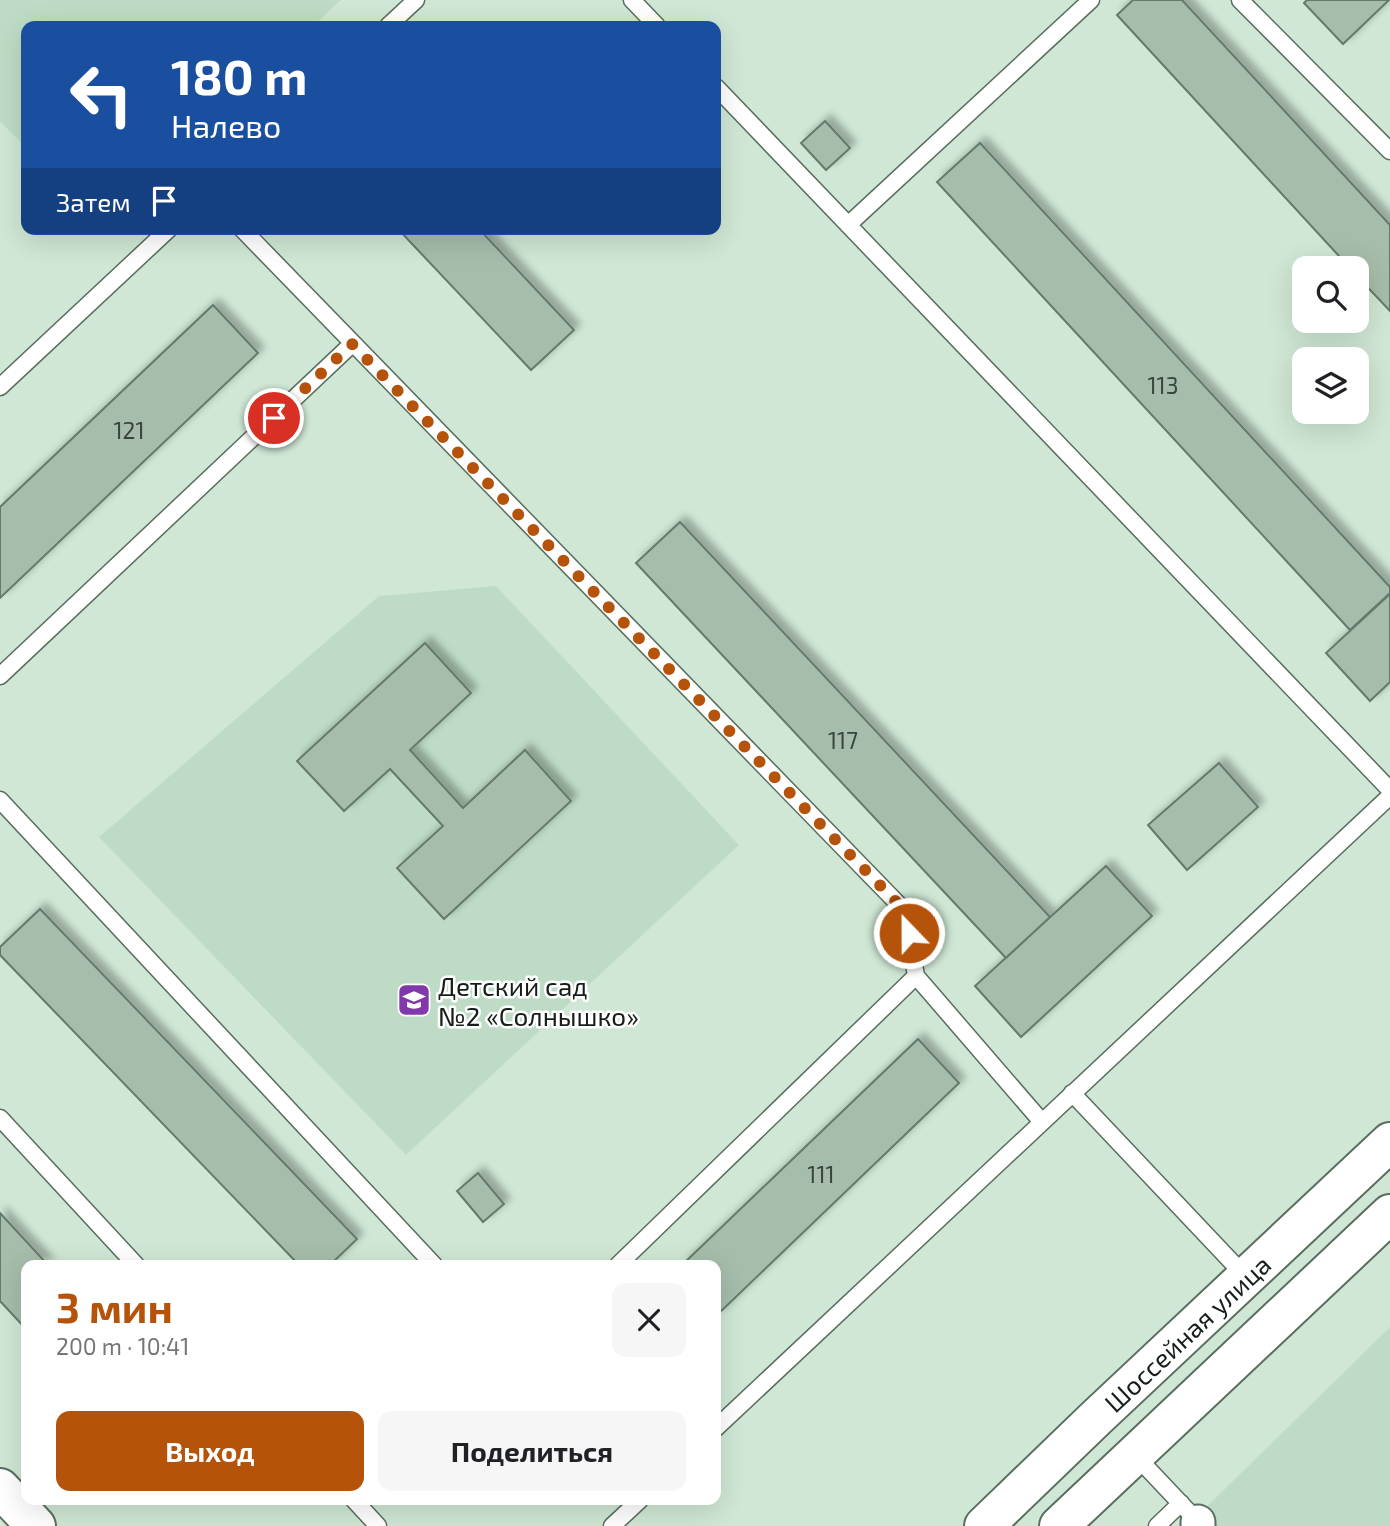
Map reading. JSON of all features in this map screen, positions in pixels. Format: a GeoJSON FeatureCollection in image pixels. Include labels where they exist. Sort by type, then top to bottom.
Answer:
{"type":"FeatureCollection","features":[{"type":"Feature","properties":{"kind":"main road","name":"Шоссейная улица"},"geometry":{"type":"LineString","coordinates":[[984,1526],[1390,1142]]}},
{"type":"Feature","properties":{"kind":"main road","name":"Шоссейная улица"},"geometry":{"type":"LineString","coordinates":[[1059,1526],[1390,1214]]}},
{"type":"Feature","properties":{"kind":"main road"},"geometry":{"type":"LineString","coordinates":[[0,1488],[36,1526]]}},
{"type":"Feature","properties":{"kind":"lane"},"geometry":{"type":"LineString","coordinates":[[393,21],[416,0]]}},
{"type":"Feature","properties":{"kind":"lane"},"geometry":{"type":"LineString","coordinates":[[632,0],[652,21]]}},
{"type":"Feature","properties":{"kind":"lane"},"geometry":{"type":"LineString","coordinates":[[848,225],[1091,0]]}},
{"type":"Feature","properties":{"kind":"lane"},"geometry":{"type":"LineString","coordinates":[[1240,0],[1390,151]]}},
{"type":"Feature","properties":{"kind":"lane"},"geometry":{"type":"LineString","coordinates":[[721,92],[1390,790]]}},
{"type":"Feature","properties":{"kind":"lane"},"geometry":{"type":"LineString","coordinates":[[0,387],[164,235]]}},
{"type":"Feature","properties":{"kind":"lane"},"geometry":{"type":"LineString","coordinates":[[248,235],[905,911],[916,976],[1042,1122]]}},
{"type":"Feature","properties":{"kind":"lane"},"geometry":{"type":"LineString","coordinates":[[0,676],[352,344]]}},
{"type":"Feature","properties":{"kind":"lane"},"geometry":{"type":"LineString","coordinates":[[721,1423],[1390,796]]}},
{"type":"Feature","properties":{"kind":"lane"},"geometry":{"type":"LineString","coordinates":[[0,800],[429,1260]]}},
{"type":"Feature","properties":{"kind":"lane"},"geometry":{"type":"LineString","coordinates":[[623,1260],[916,976]]}},
{"type":"Feature","properties":{"kind":"lane"},"geometry":{"type":"LineString","coordinates":[[1072,1093],[1246,1278]]}},
{"type":"Feature","properties":{"kind":"lane"},"geometry":{"type":"LineString","coordinates":[[0,1118],[131,1260]]}},
{"type":"Feature","properties":{"kind":"lane"},"geometry":{"type":"LineString","coordinates":[[1134,1454],[1195,1519]]}},
{"type":"Feature","properties":{"kind":"lane"},"geometry":{"type":"LineString","coordinates":[[612,1526],[635,1505]]}},
{"type":"Feature","properties":{"kind":"lane"},"geometry":{"type":"LineString","coordinates":[[359,1506],[378,1526]]}},
{"type":"Feature","properties":{"kind":"lane"},"geometry":{"type":"LineString","coordinates":[[1157,1526],[1195,1519]]}},
{"type":"Feature","properties":{"kind":"shaded area"},"geometry":{"type":"Polygon","coordinates":[[[0,0],[341,0],[318,21],[21,21],[21,142],[0,121],[0,0]]]}},
{"type":"Feature","properties":{"kind":"shaded area","name":"Детский сад №2 «Солнышко»"},"geometry":{"type":"Polygon","coordinates":[[[496,586],[739,845],[406,1155],[99,837],[379,596],[496,586]]]}},
{"type":"Feature","properties":{"kind":"shaded area"},"geometry":{"type":"Polygon","coordinates":[[[1390,1327],[1390,1526],[1187,1526],[1390,1327]]]}},
{"type":"Feature","properties":{"kind":"building"},"geometry":{"type":"Polygon","coordinates":[[[1133,0],[1182,0],[1390,225],[1390,311],[1369,289],[1369,256],[1339,256],[1117,15],[1133,0]]]}},
{"type":"Feature","properties":{"kind":"building"},"geometry":{"type":"Polygon","coordinates":[[[1307,0],[1389,0],[1343,44],[1304,3],[1307,0]]]}},
{"type":"Feature","properties":{"kind":"building"},"geometry":{"type":"Polygon","coordinates":[[[825,121],[850,148],[826,170],[801,143],[825,121]]]}},
{"type":"Feature","properties":{"kind":"building"},"geometry":{"type":"Polygon","coordinates":[[[980,143],[1390,587],[1390,593],[1350,630],[937,182],[980,143]]]}},
{"type":"Feature","properties":{"kind":"building"},"geometry":{"type":"Polygon","coordinates":[[[404,235],[485,235],[574,330],[531,370],[404,235]]]}},
{"type":"Feature","properties":{"kind":"building"},"geometry":{"type":"Polygon","coordinates":[[[213,305],[258,353],[0,598],[0,507],[213,305]]]}},
{"type":"Feature","properties":{"kind":"building"},"geometry":{"type":"Polygon","coordinates":[[[680,522],[1050,917],[1006,958],[636,563],[680,522]]]}},
{"type":"Feature","properties":{"kind":"building"},"geometry":{"type":"Polygon","coordinates":[[[1390,594],[1390,682],[1370,701],[1326,653],[1390,594]]]}},
{"type":"Feature","properties":{"kind":"building"},"geometry":{"type":"Polygon","coordinates":[[[425,643],[471,693],[410,750],[463,808],[525,750],[571,801],[444,919],[397,868],[443,826],[390,769],[344,811],[297,761],[425,643]]]}},
{"type":"Feature","properties":{"kind":"building"},"geometry":{"type":"Polygon","coordinates":[[[1219,763],[1258,807],[1187,870],[1148,825],[1219,763]]]}},
{"type":"Feature","properties":{"kind":"building"},"geometry":{"type":"Polygon","coordinates":[[[1106,866],[1152,916],[1021,1037],[975,986],[1106,866]]]}},
{"type":"Feature","properties":{"kind":"building"},"geometry":{"type":"Polygon","coordinates":[[[40,909],[357,1239],[335,1260],[294,1260],[0,955],[0,947],[40,909]]]}},
{"type":"Feature","properties":{"kind":"building"},"geometry":{"type":"Polygon","coordinates":[[[918,1039],[959,1083],[721,1311],[721,1260],[687,1260],[918,1039]]]}},
{"type":"Feature","properties":{"kind":"building"},"geometry":{"type":"Polygon","coordinates":[[[478,1173],[504,1204],[483,1222],[457,1191],[478,1173]]]}},
{"type":"Feature","properties":{"kind":"building"},"geometry":{"type":"Polygon","coordinates":[[[0,1213],[43,1260],[21,1260],[21,1324],[0,1301],[0,1213]]]}},
{"type":"Feature","properties":{"kind":"place","name":"Детский сад №2 «Солнышко»"},"geometry":{"type":"Point","coordinates":[414,1000]}},
{"type":"Feature","properties":{"kind":"route"},"geometry":{"type":"LineString","coordinates":[[274,418],[352,344],[905,911],[909,933]]}}]}
